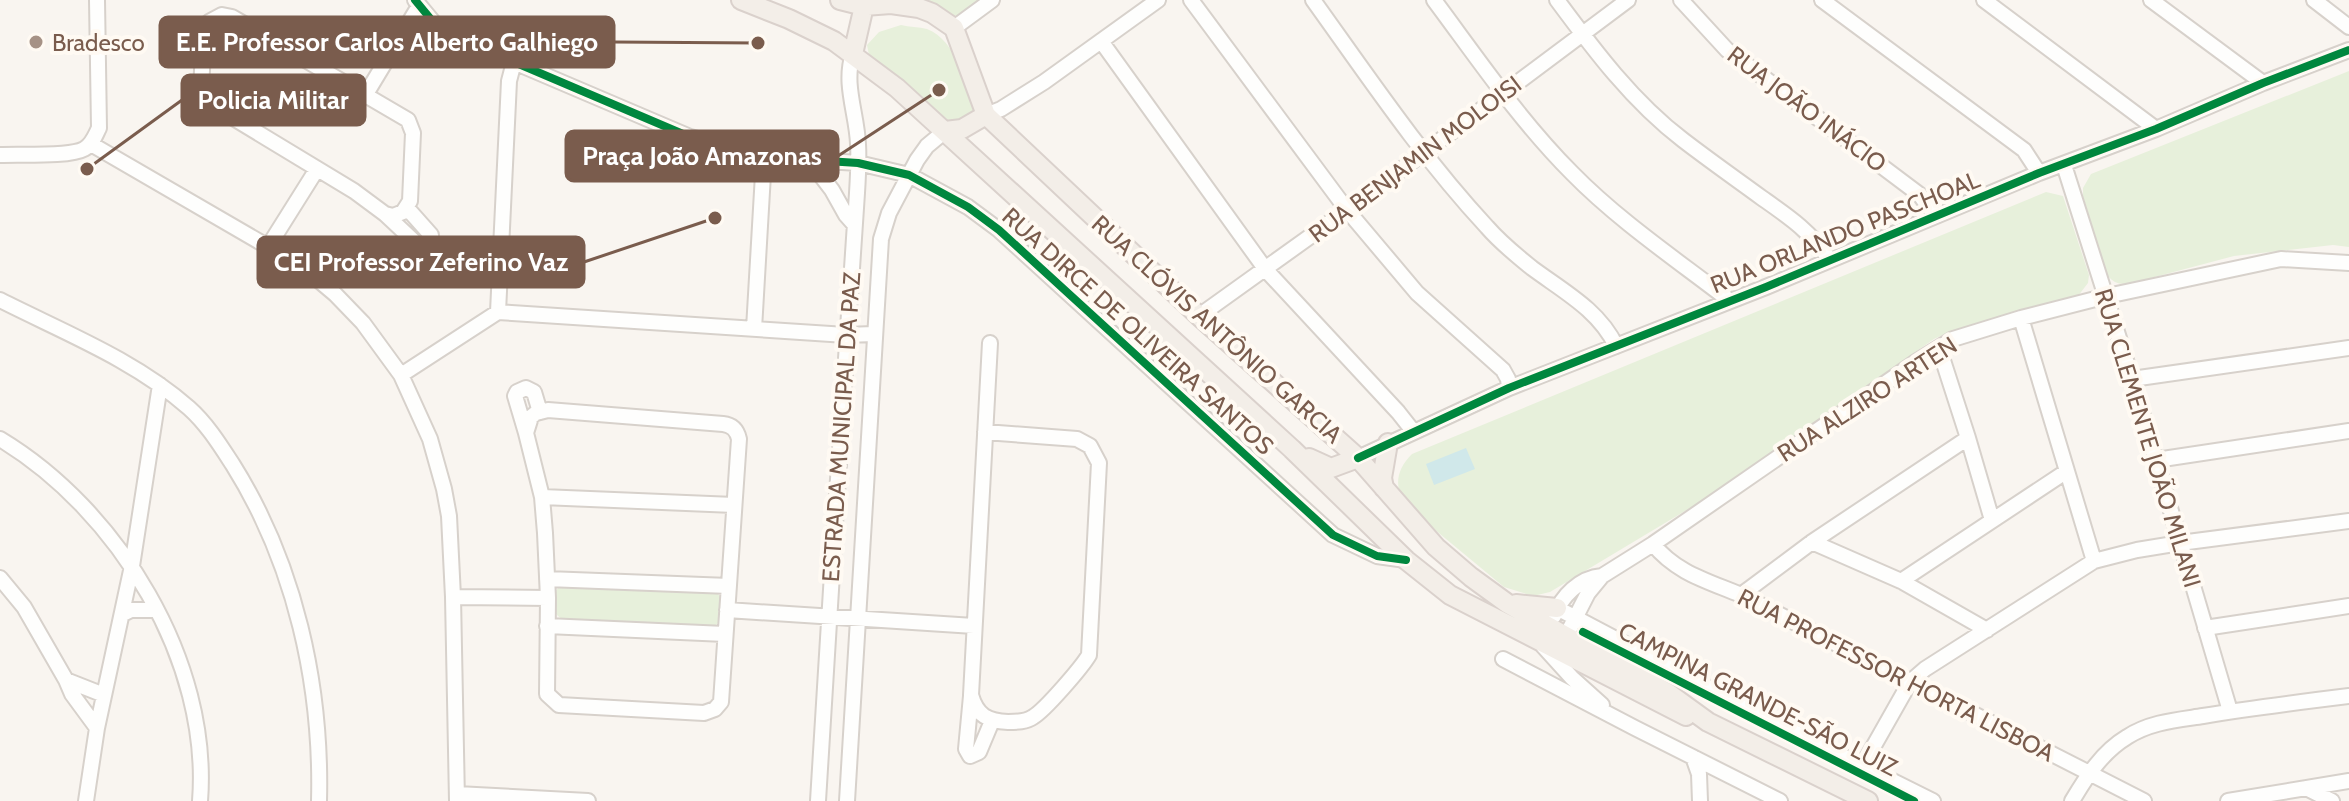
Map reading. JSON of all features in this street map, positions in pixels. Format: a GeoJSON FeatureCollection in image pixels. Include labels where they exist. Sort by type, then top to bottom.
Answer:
{"type":"FeatureCollection","features":[{"type":"Feature","properties":{"kind":"main road","name":"RUA CLÓVIS ANTÔNIO GARCIA"},"geometry":{"type":"LineString","coordinates":[[741,0],[834,41],[897,88],[1292,449],[1406,560],[1450,595],[1551,637],[1668,693],[1708,722]]}},
{"type":"Feature","properties":{"kind":"main road"},"geometry":{"type":"LineString","coordinates":[[840,0],[925,6],[954,28]]}},
{"type":"Feature","properties":{"kind":"main road"},"geometry":{"type":"LineString","coordinates":[[853,54],[868,3]]}},
{"type":"Feature","properties":{"kind":"main road","name":"RUA CLÓVIS ANTÔNIO GARCIA"},"geometry":{"type":"LineString","coordinates":[[954,28],[986,115],[1199,316],[1358,458],[1452,562],[1551,637]]}},
{"type":"Feature","properties":{"kind":"main road"},"geometry":{"type":"LineString","coordinates":[[945,131],[962,129],[986,115]]}},
{"type":"Feature","properties":{"kind":"main road"},"geometry":{"type":"LineString","coordinates":[[1384,488],[1382,478],[1388,443]]}},
{"type":"Feature","properties":{"kind":"main road"},"geometry":{"type":"LineString","coordinates":[[1292,449],[1331,468],[1358,458]]}},
{"type":"Feature","properties":{"kind":"main road"},"geometry":{"type":"LineString","coordinates":[[1508,604],[1557,608]]}},
{"type":"Feature","properties":{"kind":"main road"},"geometry":{"type":"LineString","coordinates":[[1551,637],[1569,657],[1868,801]]}},
{"type":"Feature","properties":{"kind":"street"},"geometry":{"type":"LineString","coordinates":[[0,155],[70,153],[91,144],[99,128],[97,0]]}},
{"type":"Feature","properties":{"kind":"street"},"geometry":{"type":"LineString","coordinates":[[954,28],[992,0]]}},
{"type":"Feature","properties":{"kind":"street"},"geometry":{"type":"LineString","coordinates":[[986,115],[1016,100],[1158,0]]}},
{"type":"Feature","properties":{"kind":"street"},"geometry":{"type":"LineString","coordinates":[[1191,0],[1347,210],[1417,293],[1503,370],[1509,388]]}},
{"type":"Feature","properties":{"kind":"street"},"geometry":{"type":"LineString","coordinates":[[1313,0],[1423,153],[1488,229],[1528,265],[1593,314],[1605,326],[1616,346]]}},
{"type":"Feature","properties":{"kind":"street"},"geometry":{"type":"LineString","coordinates":[[1434,0],[1535,133],[1595,195],[1730,301]]}},
{"type":"Feature","properties":{"kind":"street"},"geometry":{"type":"LineString","coordinates":[[1557,0],[1582,34],[1658,120],[1809,232],[1829,259]]}},
{"type":"Feature","properties":{"kind":"street","name":"RUA BENJAMIN MOLOISI"},"geometry":{"type":"LineString","coordinates":[[1199,316],[1266,270],[1628,0]]}},
{"type":"Feature","properties":{"kind":"street","name":"RUA JOÃO INÁCIO"},"geometry":{"type":"LineString","coordinates":[[1681,0],[1727,50],[1920,195],[1935,216]]}},
{"type":"Feature","properties":{"kind":"street"},"geometry":{"type":"LineString","coordinates":[[1822,0],[2024,150],[2039,173]]}},
{"type":"Feature","properties":{"kind":"street"},"geometry":{"type":"LineString","coordinates":[[1984,0],[2156,129]]}},
{"type":"Feature","properties":{"kind":"street"},"geometry":{"type":"LineString","coordinates":[[2151,0],[2263,83]]}},
{"type":"Feature","properties":{"kind":"street"},"geometry":{"type":"LineString","coordinates":[[2314,0],[2349,27]]}},
{"type":"Feature","properties":{"kind":"street"},"geometry":{"type":"LineString","coordinates":[[366,94],[417,3]]}},
{"type":"Feature","properties":{"kind":"street","name":"RUA DIRCE DE OLIVEIRA SANTOS"},"geometry":{"type":"LineString","coordinates":[[417,3],[434,23],[514,62],[690,137],[764,157],[858,163],[909,175],[968,207],[999,230],[1333,535],[1377,556],[1406,560]]}},
{"type":"Feature","properties":{"kind":"street"},"geometry":{"type":"LineString","coordinates":[[385,214],[398,215],[410,201],[412,128],[404,117],[232,17],[222,15],[209,22],[204,32],[201,89],[204,98],[354,191],[385,214],[418,245],[426,244],[431,235],[407,208]]}},
{"type":"Feature","properties":{"kind":"street"},"geometry":{"type":"LineString","coordinates":[[1101,41],[1266,270],[1413,431]]}},
{"type":"Feature","properties":{"kind":"street","name":"RUA ORLANDO PASCHOAL"},"geometry":{"type":"LineString","coordinates":[[1358,458],[1509,388],[2349,50]]}},
{"type":"Feature","properties":{"kind":"street","name":"ESTRADA MUNICIPAL DA PAZ"},"geometry":{"type":"LineString","coordinates":[[818,801],[858,163],[849,79],[853,54]]}},
{"type":"Feature","properties":{"kind":"street"},"geometry":{"type":"LineString","coordinates":[[498,312],[508,96],[514,62]]}},
{"type":"Feature","properties":{"kind":"street","name":"ESTRADA MUNICIPAL DA PAZ"},"geometry":{"type":"LineString","coordinates":[[847,801],[881,239],[889,213],[921,153],[945,131]]}},
{"type":"Feature","properties":{"kind":"street"},"geometry":{"type":"LineString","coordinates":[[91,144],[303,267],[335,294],[377,340],[401,375],[422,417],[444,489],[452,544],[457,797],[588,801]]}},
{"type":"Feature","properties":{"kind":"street"},"geometry":{"type":"LineString","coordinates":[[754,329],[764,157]]}},
{"type":"Feature","properties":{"kind":"street"},"geometry":{"type":"LineString","coordinates":[[809,160],[854,224]]}},
{"type":"Feature","properties":{"kind":"street","name":"RUA CLEMENTE JOÃO MILANI"},"geometry":{"type":"LineString","coordinates":[[2064,165],[2107,296],[2230,711]]}},
{"type":"Feature","properties":{"kind":"street"},"geometry":{"type":"LineString","coordinates":[[268,247],[317,169]]}},
{"type":"Feature","properties":{"kind":"street","name":"RUA ALZIRO ARTEN"},"geometry":{"type":"LineString","coordinates":[[1551,637],[1575,617],[1602,576],[1953,339],[2107,296],[2281,259],[2349,263]]}},
{"type":"Feature","properties":{"kind":"street"},"geometry":{"type":"LineString","coordinates":[[0,300],[160,385],[190,409],[214,436],[254,499],[291,589],[313,688],[320,769],[319,801]]}},
{"type":"Feature","properties":{"kind":"street"},"geometry":{"type":"LineString","coordinates":[[401,375],[498,312],[846,335],[873,334]]}},
{"type":"Feature","properties":{"kind":"street"},"geometry":{"type":"LineString","coordinates":[[2021,318],[2094,561]]}},
{"type":"Feature","properties":{"kind":"street"},"geometry":{"type":"LineString","coordinates":[[990,343],[968,755],[979,752],[992,721]]}},
{"type":"Feature","properties":{"kind":"street"},"geometry":{"type":"LineString","coordinates":[[1939,348],[1992,520]]}},
{"type":"Feature","properties":{"kind":"street"},"geometry":{"type":"LineString","coordinates":[[2132,379],[2349,348]]}},
{"type":"Feature","properties":{"kind":"street"},"geometry":{"type":"LineString","coordinates":[[86,801],[97,728],[132,566],[160,385]]}},
{"type":"Feature","properties":{"kind":"street"},"geometry":{"type":"LineString","coordinates":[[526,433],[528,422],[540,412],[562,411],[731,426],[736,431],[739,439],[721,702],[715,709],[704,713],[559,705],[550,697],[546,689],[548,598],[542,497],[515,396],[517,392],[526,388],[534,392],[540,412]]}},
{"type":"Feature","properties":{"kind":"street"},"geometry":{"type":"LineString","coordinates":[[2156,460],[2349,431]]}},
{"type":"Feature","properties":{"kind":"street"},"geometry":{"type":"LineString","coordinates":[[971,695],[980,715],[992,721],[1019,722],[1034,717],[1081,666],[1089,655],[1091,645],[1099,463],[1090,446],[1077,439],[985,432]]}},
{"type":"Feature","properties":{"kind":"street"},"geometry":{"type":"LineString","coordinates":[[1741,595],[1812,542],[1968,438]]}},
{"type":"Feature","properties":{"kind":"street"},"geometry":{"type":"LineString","coordinates":[[0,439],[26,455],[69,491],[132,566],[176,649],[191,698],[198,746],[200,801]]}},
{"type":"Feature","properties":{"kind":"street"},"geometry":{"type":"LineString","coordinates":[[1901,581],[2067,471]]}},
{"type":"Feature","properties":{"kind":"street"},"geometry":{"type":"LineString","coordinates":[[542,497],[734,505]]}},
{"type":"Feature","properties":{"kind":"street"},"geometry":{"type":"LineString","coordinates":[[1863,765],[1910,682],[1940,659],[2094,561],[2180,543],[2349,521]]}},
{"type":"Feature","properties":{"kind":"street"},"geometry":{"type":"LineString","coordinates":[[1812,542],[1901,581],[1987,630]]}},
{"type":"Feature","properties":{"kind":"street","name":"RUA PROFESSOR HORTA LISBOA"},"geometry":{"type":"LineString","coordinates":[[1653,544],[1677,568],[1741,595],[2144,801]]}},
{"type":"Feature","properties":{"kind":"street","name":"RUA ALZIRO ARTEN"},"geometry":{"type":"LineString","coordinates":[[1551,637],[1557,608],[1563,597],[1582,582],[1602,576]]}},
{"type":"Feature","properties":{"kind":"street"},"geometry":{"type":"LineString","coordinates":[[0,578],[24,607],[72,694],[97,728]]}},
{"type":"Feature","properties":{"kind":"street"},"geometry":{"type":"LineString","coordinates":[[547,579],[729,586]]}},
{"type":"Feature","properties":{"kind":"street"},"geometry":{"type":"LineString","coordinates":[[453,597],[548,598]]}},
{"type":"Feature","properties":{"kind":"street"},"geometry":{"type":"LineString","coordinates":[[2205,628],[2349,606]]}},
{"type":"Feature","properties":{"kind":"street"},"geometry":{"type":"LineString","coordinates":[[1557,608],[1756,713],[1933,801]]}},
{"type":"Feature","properties":{"kind":"street"},"geometry":{"type":"LineString","coordinates":[[123,614],[131,610],[155,610]]}},
{"type":"Feature","properties":{"kind":"street"},"geometry":{"type":"LineString","coordinates":[[727,610],[974,626]]}},
{"type":"Feature","properties":{"kind":"street"},"geometry":{"type":"LineString","coordinates":[[547,626],[725,634]]}},
{"type":"Feature","properties":{"kind":"street"},"geometry":{"type":"LineString","coordinates":[[1551,637],[1595,699],[1635,728]]}},
{"type":"Feature","properties":{"kind":"street"},"geometry":{"type":"LineString","coordinates":[[1503,659],[1780,801]]}},
{"type":"Feature","properties":{"kind":"street"},"geometry":{"type":"LineString","coordinates":[[66,680],[104,695]]}},
{"type":"Feature","properties":{"kind":"street"},"geometry":{"type":"LineString","coordinates":[[2072,801],[2107,752],[2148,725],[2349,696]]}},
{"type":"Feature","properties":{"kind":"street"},"geometry":{"type":"LineString","coordinates":[[1693,757],[1699,774],[1700,801]]}},
{"type":"Feature","properties":{"kind":"street"},"geometry":{"type":"LineString","coordinates":[[2228,801],[2349,781]]}},
{"type":"Feature","properties":{"kind":"street"},"geometry":{"type":"LineString","coordinates":[[2306,788],[2332,801]]}},
{"type":"Feature","properties":{"kind":"green space"},"geometry":{"type":"Polygon","coordinates":[[[928,0],[981,0],[954,16],[928,0]]]}},
{"type":"Feature","properties":{"kind":"green space"},"geometry":{"type":"Polygon","coordinates":[[[901,25],[927,29],[946,43],[959,64],[975,111],[969,119],[952,123],[870,60],[867,45],[879,32],[901,25]]]}},
{"type":"Feature","properties":{"kind":"green space"},"geometry":{"type":"Polygon","coordinates":[[[2349,71],[2349,247],[2333,245],[2234,256],[2128,284],[2115,282],[2107,275],[2083,196],[2083,188],[2091,174],[2349,71]]]}},
{"type":"Feature","properties":{"kind":"green space"},"geometry":{"type":"Polygon","coordinates":[[[2046,192],[2063,196],[2089,275],[2088,283],[2078,296],[1949,332],[1934,339],[1705,499],[1550,592],[1533,596],[1504,587],[1405,505],[1401,498],[1398,478],[1412,454],[2046,192]]]}},
{"type":"Feature","properties":{"kind":"green space"},"geometry":{"type":"Polygon","coordinates":[[[563,584],[713,591],[721,599],[721,620],[713,628],[564,620],[553,608],[555,592],[563,584]]]}},
{"type":"Feature","properties":{"kind":"water"},"geometry":{"type":"Polygon","coordinates":[[[1466,448],[1475,469],[1434,485],[1426,464],[1466,448]]]}},
{"type":"Feature","properties":{"kind":"cycle path"},"geometry":{"type":"LineString","coordinates":[[415,0],[434,23],[514,62],[690,137],[764,157],[858,163],[909,175],[968,207],[999,230],[1333,535],[1377,556],[1406,560]]}},
{"type":"Feature","properties":{"kind":"cycle path"},"geometry":{"type":"LineString","coordinates":[[1358,458],[1509,388],[2349,50]]}},
{"type":"Feature","properties":{"kind":"cycle path","name":"CAMPINA GRANDE-SÃO LUIZ"},"geometry":{"type":"LineString","coordinates":[[1583,632],[1914,801]]}},
{"type":"Feature","properties":{"kind":"place","name":"Bradesco"},"geometry":{"type":"Point","coordinates":[36,42]}},
{"type":"Feature","properties":{"kind":"place","name":"E.E. Professor Carlos Alberto Galhiego"},"geometry":{"type":"Point","coordinates":[758,43]}},
{"type":"Feature","properties":{"kind":"place","name":"Praça João Amazonas"},"geometry":{"type":"Point","coordinates":[939,90]}},
{"type":"Feature","properties":{"kind":"place","name":"Policia Militar"},"geometry":{"type":"Point","coordinates":[87,169]}},
{"type":"Feature","properties":{"kind":"place","name":"CEI Professor Zeferino Vaz"},"geometry":{"type":"Point","coordinates":[715,218]}}]}
